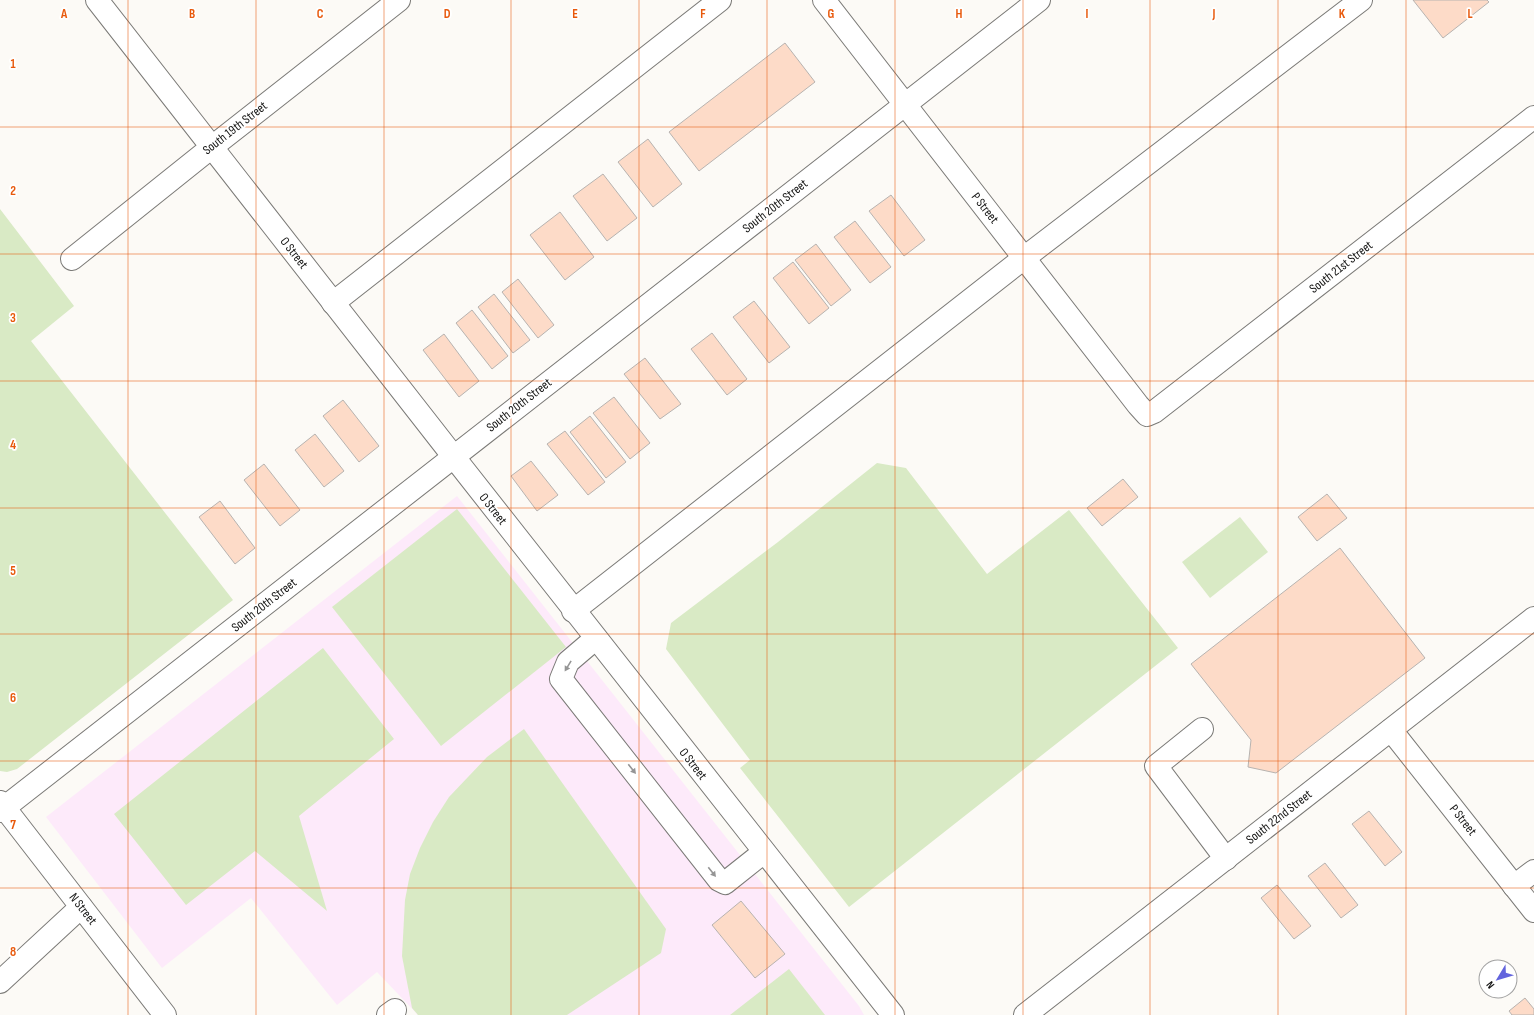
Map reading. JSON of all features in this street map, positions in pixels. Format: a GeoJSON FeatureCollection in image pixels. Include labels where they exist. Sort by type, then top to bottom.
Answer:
{"type":"FeatureCollection","features":[{"type":"Feature","properties":{"kind":"street","name":"O Street"},"geometry":{"type":"LineString","coordinates":[[97,0],[573,611],[893,1015]]}},
{"type":"Feature","properties":{"kind":"street","name":"South 19th Street"},"geometry":{"type":"LineString","coordinates":[[72,259],[399,0]]}},
{"type":"Feature","properties":{"kind":"street"},"geometry":{"type":"LineString","coordinates":[[333,303],[720,0]]}},
{"type":"Feature","properties":{"kind":"street","name":"P Street"},"geometry":{"type":"LineString","coordinates":[[824,0],[1147,415]]}},
{"type":"Feature","properties":{"kind":"street","name":"South 20th Street"},"geometry":{"type":"LineString","coordinates":[[1,807],[1039,0]]}},
{"type":"Feature","properties":{"kind":"street"},"geometry":{"type":"LineString","coordinates":[[573,611],[1024,258],[1361,0]]}},
{"type":"Feature","properties":{"kind":"street","name":"South 21st Street"},"geometry":{"type":"LineString","coordinates":[[1147,415],[1154,412],[1534,117]]}},
{"type":"Feature","properties":{"kind":"street","name":"South 22nd Street"},"geometry":{"type":"LineString","coordinates":[[1025,1015],[1534,618]]}},
{"type":"Feature","properties":{"kind":"street"},"geometry":{"type":"LineString","coordinates":[[595,639],[568,662],[561,679],[719,880],[725,883],[764,852]]}},
{"type":"Feature","properties":{"kind":"street"},"geometry":{"type":"LineString","coordinates":[[1202,729],[1156,766],[1226,858]]}},
{"type":"Feature","properties":{"kind":"street","name":"P Street"},"geometry":{"type":"LineString","coordinates":[[1391,730],[1534,912]]}},
{"type":"Feature","properties":{"kind":"street","name":"N Street"},"geometry":{"type":"LineString","coordinates":[[1,807],[165,1015]]}},
{"type":"Feature","properties":{"kind":"street"},"geometry":{"type":"LineString","coordinates":[[1514,886],[1534,871]]}},
{"type":"Feature","properties":{"kind":"street"},"geometry":{"type":"LineString","coordinates":[[0,982],[81,907]]}},
{"type":"Feature","properties":{"kind":"shaded area"},"geometry":{"type":"Polygon","coordinates":[[[457,496],[859,1006],[864,1015],[418,1015],[377,972],[337,1005],[251,898],[162,968],[46,817],[457,496]]]}},
{"type":"Feature","properties":{"kind":"green space"},"geometry":{"type":"Polygon","coordinates":[[[0,209],[74,306],[31,341],[233,600],[17,769],[7,772],[0,771],[0,209]]]}},
{"type":"Feature","properties":{"kind":"green space"},"geometry":{"type":"Polygon","coordinates":[[[877,463],[906,468],[987,574],[1069,510],[1178,648],[849,907],[740,768],[750,760],[666,649],[671,623],[778,542],[877,463]]]}},
{"type":"Feature","properties":{"kind":"green space"},"geometry":{"type":"Polygon","coordinates":[[[457,509],[566,647],[441,746],[332,607],[457,509]]]}},
{"type":"Feature","properties":{"kind":"green space"},"geometry":{"type":"Polygon","coordinates":[[[1240,517],[1268,552],[1210,598],[1182,562],[1240,517]]]}},
{"type":"Feature","properties":{"kind":"green space"},"geometry":{"type":"Polygon","coordinates":[[[323,648],[394,739],[299,816],[327,911],[255,851],[186,905],[114,814],[323,648]]]}},
{"type":"Feature","properties":{"kind":"green space"},"geometry":{"type":"Polygon","coordinates":[[[524,729],[666,929],[661,953],[567,1015],[418,1015],[412,1008],[402,956],[405,900],[410,874],[420,848],[433,822],[449,797],[487,757],[524,729]]]}},
{"type":"Feature","properties":{"kind":"green space"},"geometry":{"type":"Polygon","coordinates":[[[789,969],[825,1015],[730,1015],[789,969]]]}},
{"type":"Feature","properties":{"kind":"building"},"geometry":{"type":"Polygon","coordinates":[[[1413,0],[1487,0],[1489,2],[1443,38],[1413,0]]]}},
{"type":"Feature","properties":{"kind":"building"},"geometry":{"type":"Polygon","coordinates":[[[785,43],[815,82],[699,171],[669,132],[785,43]]]}},
{"type":"Feature","properties":{"kind":"building"},"geometry":{"type":"Polygon","coordinates":[[[648,139],[682,184],[653,207],[618,162],[648,139]]]}},
{"type":"Feature","properties":{"kind":"building"},"geometry":{"type":"Polygon","coordinates":[[[603,174],[637,218],[607,241],[573,196],[603,174]]]}},
{"type":"Feature","properties":{"kind":"building"},"geometry":{"type":"Polygon","coordinates":[[[891,195],[925,240],[904,256],[869,211],[891,195]]]}},
{"type":"Feature","properties":{"kind":"building"},"geometry":{"type":"Polygon","coordinates":[[[560,212],[594,257],[565,280],[530,235],[560,212]]]}},
{"type":"Feature","properties":{"kind":"building"},"geometry":{"type":"Polygon","coordinates":[[[855,221],[891,267],[870,283],[834,237],[855,221]]]}},
{"type":"Feature","properties":{"kind":"building"},"geometry":{"type":"Polygon","coordinates":[[[816,244],[851,290],[831,306],[795,260],[816,244]]]}},
{"type":"Feature","properties":{"kind":"building"},"geometry":{"type":"Polygon","coordinates":[[[793,262],[829,308],[809,324],[773,278],[793,262]]]}},
{"type":"Feature","properties":{"kind":"building"},"geometry":{"type":"Polygon","coordinates":[[[518,279],[554,325],[538,338],[502,292],[518,279]]]}},
{"type":"Feature","properties":{"kind":"building"},"geometry":{"type":"Polygon","coordinates":[[[494,294],[530,340],[513,353],[478,307],[494,294]]]}},
{"type":"Feature","properties":{"kind":"building"},"geometry":{"type":"Polygon","coordinates":[[[754,301],[790,347],[769,363],[733,317],[754,301]]]}},
{"type":"Feature","properties":{"kind":"building"},"geometry":{"type":"Polygon","coordinates":[[[472,310],[508,356],[492,369],[456,323],[472,310]]]}},
{"type":"Feature","properties":{"kind":"building"},"geometry":{"type":"Polygon","coordinates":[[[712,333],[747,379],[727,395],[691,349],[712,333]]]}},
{"type":"Feature","properties":{"kind":"building"},"geometry":{"type":"Polygon","coordinates":[[[444,334],[479,381],[459,397],[423,350],[444,334]]]}},
{"type":"Feature","properties":{"kind":"building"},"geometry":{"type":"Polygon","coordinates":[[[645,358],[681,404],[660,419],[624,374],[645,358]]]}},
{"type":"Feature","properties":{"kind":"building"},"geometry":{"type":"Polygon","coordinates":[[[614,397],[650,443],[630,459],[593,413],[614,397]]]}},
{"type":"Feature","properties":{"kind":"building"},"geometry":{"type":"Polygon","coordinates":[[[343,400],[379,446],[359,462],[323,416],[343,400]]]}},
{"type":"Feature","properties":{"kind":"building"},"geometry":{"type":"Polygon","coordinates":[[[590,416],[626,462],[606,478],[570,432],[590,416]]]}},
{"type":"Feature","properties":{"kind":"building"},"geometry":{"type":"Polygon","coordinates":[[[565,431],[605,482],[588,495],[547,444],[565,431]]]}},
{"type":"Feature","properties":{"kind":"building"},"geometry":{"type":"Polygon","coordinates":[[[315,434],[344,471],[324,487],[295,450],[315,434]]]}},
{"type":"Feature","properties":{"kind":"building"},"geometry":{"type":"Polygon","coordinates":[[[531,461],[558,495],[537,511],[511,476],[531,461]]]}},
{"type":"Feature","properties":{"kind":"building"},"geometry":{"type":"Polygon","coordinates":[[[264,464],[300,510],[280,526],[244,480],[264,464]]]}},
{"type":"Feature","properties":{"kind":"building"},"geometry":{"type":"Polygon","coordinates":[[[1123,479],[1138,497],[1102,526],[1087,508],[1123,479]]]}},
{"type":"Feature","properties":{"kind":"building"},"geometry":{"type":"Polygon","coordinates":[[[1327,494],[1347,518],[1317,541],[1298,517],[1327,494]]]}},
{"type":"Feature","properties":{"kind":"building"},"geometry":{"type":"Polygon","coordinates":[[[220,501],[255,548],[235,564],[199,517],[220,501]]]}},
{"type":"Feature","properties":{"kind":"building"},"geometry":{"type":"Polygon","coordinates":[[[1340,548],[1425,658],[1276,773],[1248,767],[1251,740],[1191,664],[1340,548]]]}},
{"type":"Feature","properties":{"kind":"building"},"geometry":{"type":"Polygon","coordinates":[[[1369,811],[1402,852],[1385,866],[1352,824],[1369,811]]]}},
{"type":"Feature","properties":{"kind":"building"},"geometry":{"type":"Polygon","coordinates":[[[1325,863],[1358,905],[1341,918],[1308,876],[1325,863]]]}},
{"type":"Feature","properties":{"kind":"building"},"geometry":{"type":"Polygon","coordinates":[[[1277,885],[1311,926],[1294,939],[1261,898],[1277,885]]]}},
{"type":"Feature","properties":{"kind":"building"},"geometry":{"type":"Polygon","coordinates":[[[741,901],[785,954],[755,978],[712,925],[741,901]]]}},
{"type":"Feature","properties":{"kind":"building"},"geometry":{"type":"Polygon","coordinates":[[[1525,998],[1534,1009],[1534,1015],[1512,1015],[1509,1011],[1525,998]]]}}]}
